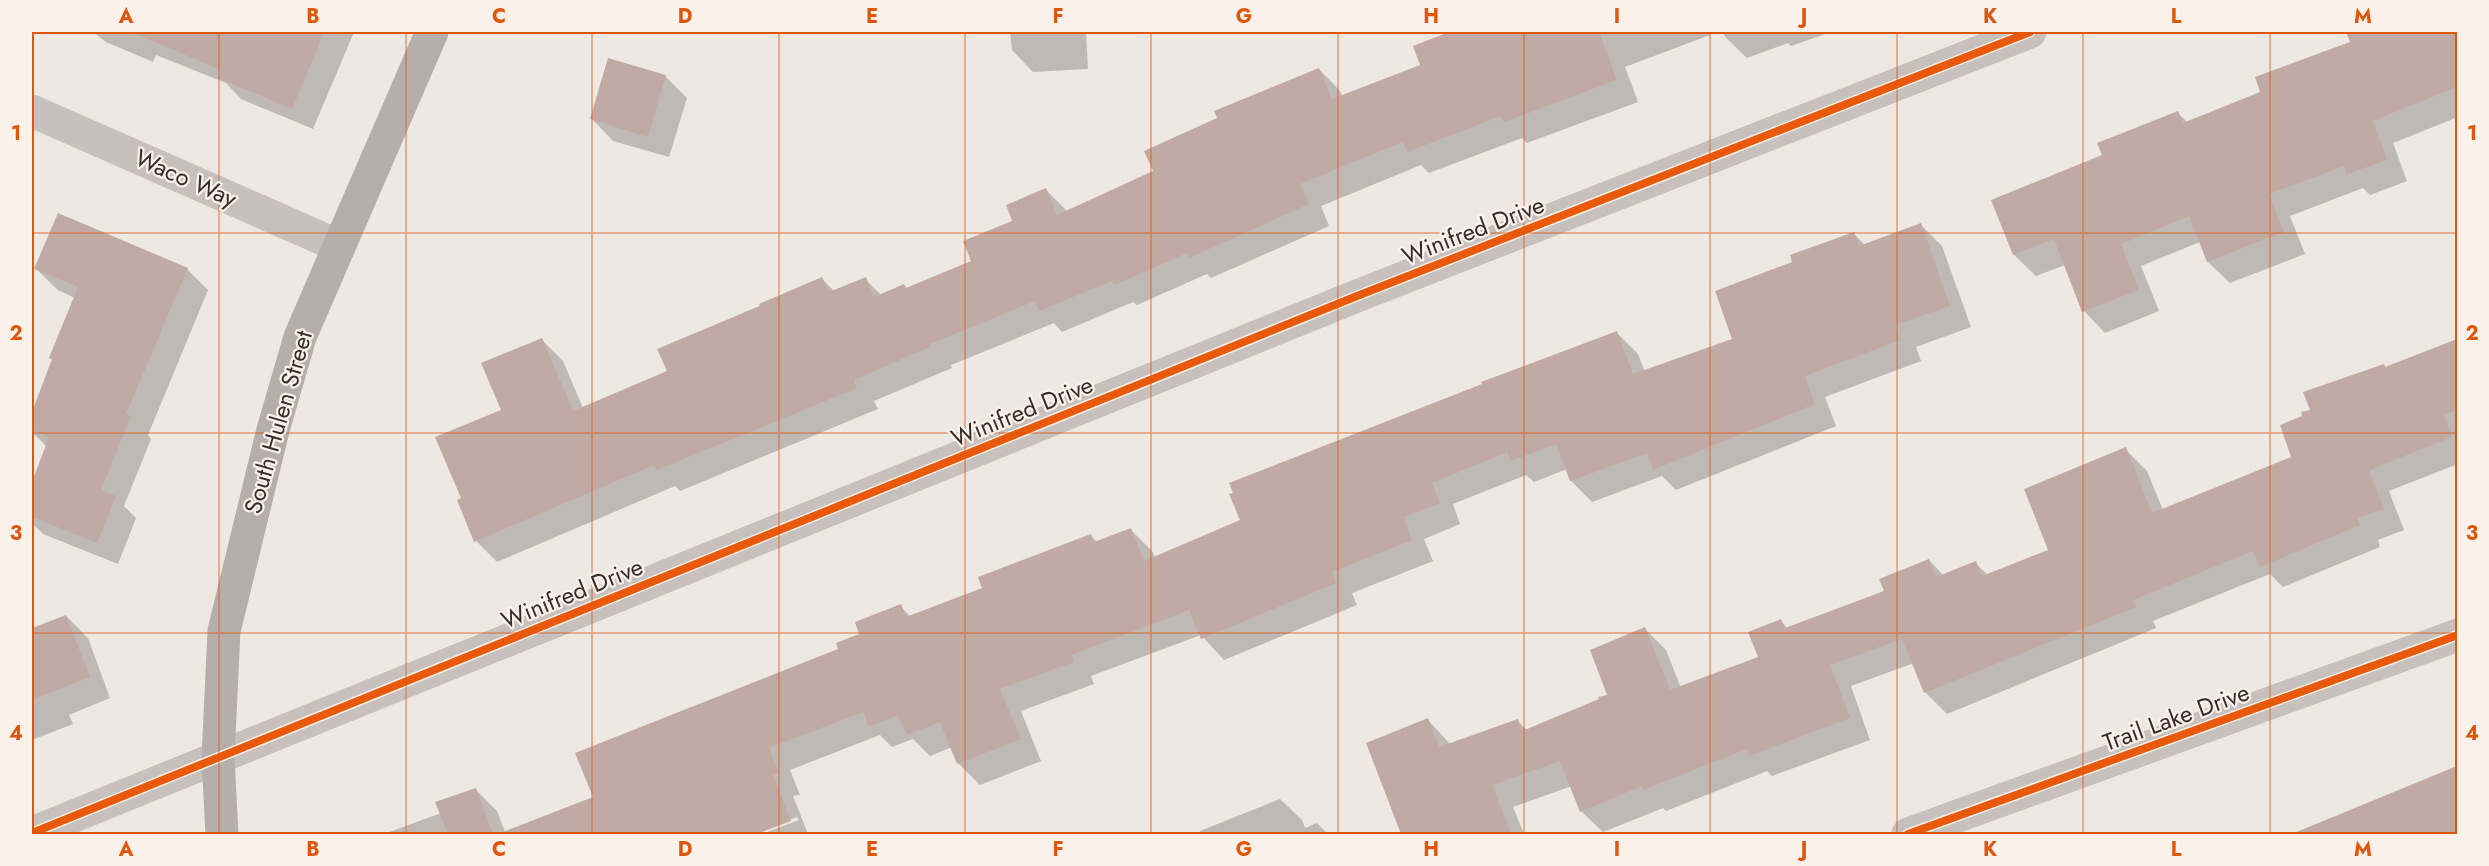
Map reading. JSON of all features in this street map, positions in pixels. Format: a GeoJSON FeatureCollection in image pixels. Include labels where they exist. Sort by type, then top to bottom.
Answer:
{"type":"FeatureCollection","features":[{"type":"Feature","properties":{"kind":"main road","name":"South Hulen Street"},"geometry":{"type":"LineString","coordinates":[[222,834],[218,758],[224,631],[273,430],[297,347],[432,32]]}},
{"type":"Feature","properties":{"kind":"street","name":"Winifred Drive"},"geometry":{"type":"LineString","coordinates":[[32,833],[1357,296],[2030,32]]}},
{"type":"Feature","properties":{"kind":"street","name":"Waco Way"},"geometry":{"type":"LineString","coordinates":[[32,111],[339,246]]}},
{"type":"Feature","properties":{"kind":"street","name":"Trail Lake Drive"},"geometry":{"type":"LineString","coordinates":[[1908,834],[2457,635]]}},
{"type":"Feature","properties":{"kind":"building"},"geometry":{"type":"Polygon","coordinates":[[[131,32],[324,32],[292,109],[218,78],[221,70],[131,32]]]}},
{"type":"Feature","properties":{"kind":"building"},"geometry":{"type":"Polygon","coordinates":[[[1449,32],[1599,32],[1617,80],[1504,122],[1501,116],[1407,152],[1403,142],[1300,184],[1309,204],[1189,258],[1187,253],[1114,285],[1112,281],[1039,311],[1035,301],[930,344],[932,346],[854,380],[857,388],[657,470],[654,465],[474,542],[457,500],[461,498],[435,437],[501,410],[481,363],[542,338],[573,411],[667,371],[657,349],[760,306],[759,304],[822,277],[829,292],[866,277],[874,297],[904,284],[906,288],[971,261],[963,241],[1012,221],[1006,205],[1046,188],[1057,215],[1153,171],[1144,151],[1217,118],[1214,111],[1319,68],[1332,99],[1420,65],[1413,46],[1449,32]]]}},
{"type":"Feature","properties":{"kind":"building"},"geometry":{"type":"Polygon","coordinates":[[[2346,32],[2457,32],[2457,87],[2373,121],[2387,160],[2347,174],[2344,166],[2269,194],[2284,232],[2207,262],[2189,216],[2121,244],[2139,290],[2082,312],[2054,239],[2013,255],[1991,200],[2102,155],[2097,143],[2178,111],[2183,123],[2260,92],[2255,77],[2350,42],[2346,32]]]}},
{"type":"Feature","properties":{"kind":"building"},"geometry":{"type":"Polygon","coordinates":[[[608,58],[666,75],[648,137],[590,119],[608,58]]]}},
{"type":"Feature","properties":{"kind":"building"},"geometry":{"type":"Polygon","coordinates":[[[58,213],[188,268],[126,414],[131,416],[101,490],[116,496],[97,543],[32,517],[32,482],[49,437],[32,430],[32,412],[52,359],[49,358],[78,287],[34,269],[58,213]]]}},
{"type":"Feature","properties":{"kind":"building"},"geometry":{"type":"Polygon","coordinates":[[[1921,223],[1950,306],[1895,325],[1900,340],[1805,376],[1815,404],[1653,470],[1647,453],[1570,481],[1556,444],[1511,461],[1507,452],[1432,483],[1440,503],[1404,517],[1412,540],[1332,572],[1336,583],[1201,639],[1189,610],[1071,655],[1074,662],[1000,689],[1021,739],[957,764],[940,722],[907,735],[898,715],[869,727],[863,712],[769,748],[779,773],[773,775],[791,821],[757,834],[503,834],[503,832],[593,797],[575,753],[838,649],[836,643],[859,634],[855,622],[901,604],[906,617],[982,588],[978,577],[1091,534],[1094,542],[1131,528],[1144,561],[1240,520],[1229,494],[1233,493],[1229,483],[1482,384],[1481,382],[1617,331],[1633,374],[1732,339],[1715,291],[1792,262],[1790,255],[1854,232],[1859,246],[1921,223]]]}},
{"type":"Feature","properties":{"kind":"building"},"geometry":{"type":"Polygon","coordinates":[[[2457,339],[2457,410],[2444,415],[2452,437],[2369,470],[2384,509],[2357,518],[2360,525],[2260,567],[2253,551],[2133,600],[2136,607],[1924,693],[1902,639],[1830,665],[1850,718],[1749,756],[1747,749],[1643,790],[1642,786],[1580,812],[1560,761],[1492,785],[1511,834],[1401,834],[1366,743],[1428,718],[1439,747],[1518,719],[1522,731],[1599,699],[1598,697],[1607,695],[1590,650],[1645,627],[1670,690],[1758,657],[1748,632],[1781,619],[1785,628],[1884,591],[1879,579],[1929,559],[1936,577],[1976,561],[1982,576],[2048,550],[2024,489],[2126,447],[2152,513],[2291,457],[2280,425],[2302,416],[2301,412],[2310,410],[2303,392],[2384,364],[2385,367],[2457,339]]]}},
{"type":"Feature","properties":{"kind":"building"},"geometry":{"type":"Polygon","coordinates":[[[66,615],[90,677],[32,700],[32,628],[66,615]]]}},
{"type":"Feature","properties":{"kind":"building"},"geometry":{"type":"Polygon","coordinates":[[[2457,766],[2457,834],[2294,833],[2457,766]]]}},
{"type":"Feature","properties":{"kind":"building"},"geometry":{"type":"Polygon","coordinates":[[[476,788],[493,834],[448,834],[435,802],[476,788]]]}},
{"type":"Feature","properties":{"kind":"cycle path"},"geometry":{"type":"LineString","coordinates":[[32,833],[1357,296],[2030,32]]}},
{"type":"Feature","properties":{"kind":"cycle path"},"geometry":{"type":"LineString","coordinates":[[1908,834],[2458,635]]}}]}
